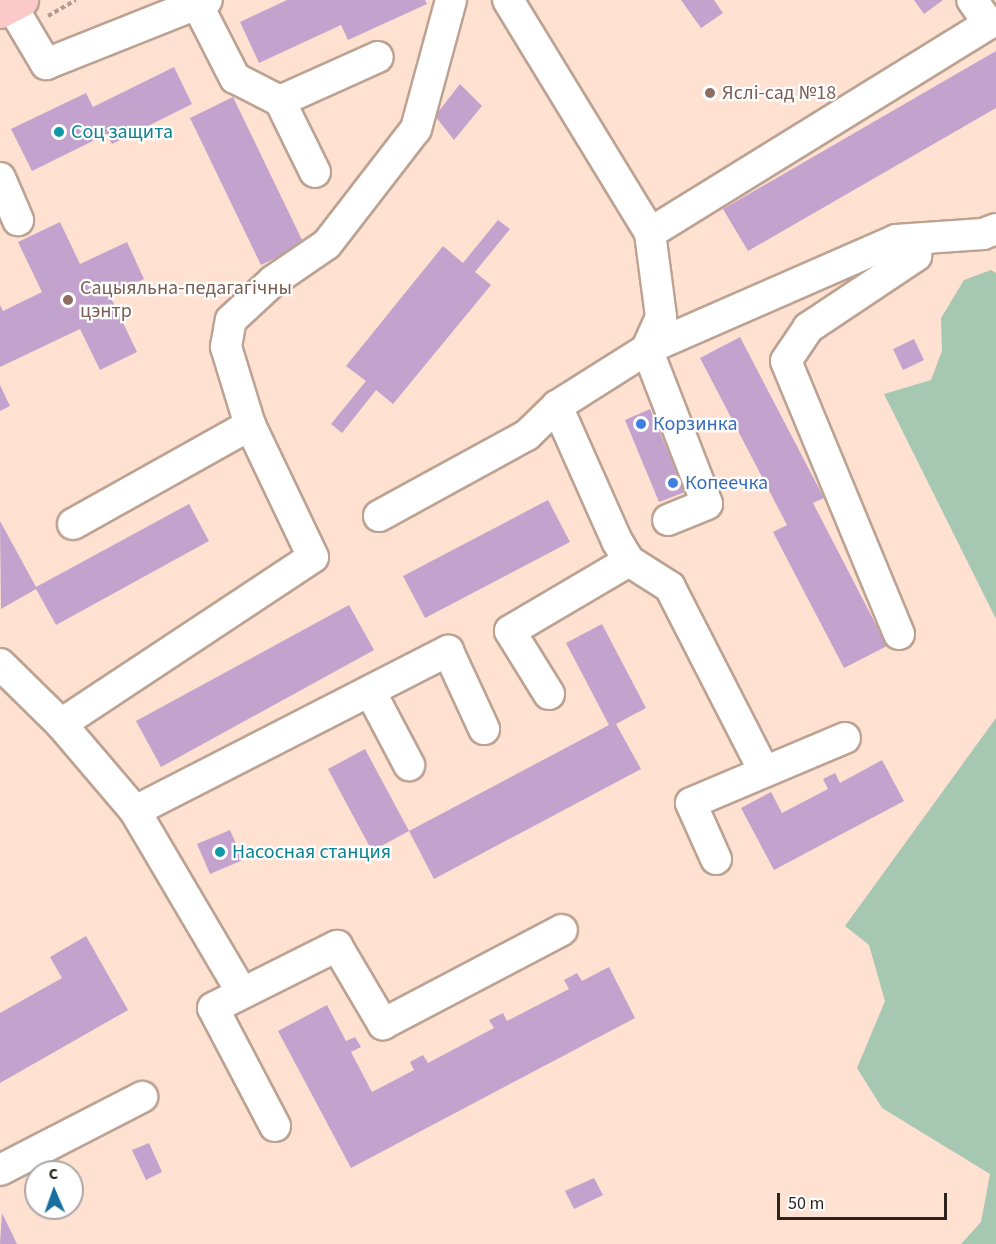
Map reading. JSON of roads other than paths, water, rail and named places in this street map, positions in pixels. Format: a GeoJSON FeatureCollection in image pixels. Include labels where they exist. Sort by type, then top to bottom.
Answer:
{"type":"FeatureCollection","features":[{"type":"Feature","properties":{"kind":"street"},"geometry":{"type":"LineString","coordinates":[[61,724],[313,557],[250,425],[226,347],[231,320],[273,281],[327,244],[416,129],[451,0]]}},
{"type":"Feature","properties":{"kind":"street"},"geometry":{"type":"LineString","coordinates":[[508,0],[650,233],[661,317],[647,349],[707,504],[668,520]]}},
{"type":"Feature","properties":{"kind":"street"},"geometry":{"type":"LineString","coordinates":[[650,233],[989,24],[972,0]]}},
{"type":"Feature","properties":{"kind":"street"},"geometry":{"type":"LineString","coordinates":[[11,5],[46,64],[200,1],[235,78],[280,100],[315,172]]}},
{"type":"Feature","properties":{"kind":"street"},"geometry":{"type":"LineString","coordinates":[[280,100],[378,57]]}},
{"type":"Feature","properties":{"kind":"street"},"geometry":{"type":"LineString","coordinates":[[0,178],[18,220]]}},
{"type":"Feature","properties":{"kind":"street"},"geometry":{"type":"LineString","coordinates":[[379,516],[527,435],[557,406],[647,349],[896,240],[983,234],[996,229]]}},
{"type":"Feature","properties":{"kind":"street"},"geometry":{"type":"LineString","coordinates":[[899,634],[786,362],[808,328],[916,256],[918,240]]}},
{"type":"Feature","properties":{"kind":"street"},"geometry":{"type":"LineString","coordinates":[[557,406],[629,561],[670,587],[764,771]]}},
{"type":"Feature","properties":{"kind":"street"},"geometry":{"type":"LineString","coordinates":[[74,524],[250,425]]}},
{"type":"Feature","properties":{"kind":"street"},"geometry":{"type":"LineString","coordinates":[[549,694],[510,631],[629,561]]}},
{"type":"Feature","properties":{"kind":"street"},"geometry":{"type":"LineString","coordinates":[[135,810],[448,651],[484,729]]}},
{"type":"Feature","properties":{"kind":"street"},"geometry":{"type":"LineString","coordinates":[[0,664],[61,724],[135,810],[241,991]]}},
{"type":"Feature","properties":{"kind":"street"},"geometry":{"type":"LineString","coordinates":[[370,691],[409,765]]}},
{"type":"Feature","properties":{"kind":"street"},"geometry":{"type":"LineString","coordinates":[[716,859],[691,803],[846,738]]}},
{"type":"Feature","properties":{"kind":"street"},"geometry":{"type":"LineString","coordinates":[[275,1126],[213,1008],[241,991],[337,946],[383,1024],[562,930]]}},
{"type":"Feature","properties":{"kind":"street"},"geometry":{"type":"LineString","coordinates":[[0,1170],[142,1097]]}},
{"type":"Feature","properties":{"kind":"place","name":"Яслі-сад №18"},"geometry":{"type":"Point","coordinates":[710,93]}},
{"type":"Feature","properties":{"kind":"place","name":"Соц защита"},"geometry":{"type":"Point","coordinates":[59,132]}},
{"type":"Feature","properties":{"kind":"place","name":"Сацыяльна-педагагічны цэнтр"},"geometry":{"type":"Point","coordinates":[68,300]}},
{"type":"Feature","properties":{"kind":"place","name":"Корзинка"},"geometry":{"type":"Point","coordinates":[641,424]}},
{"type":"Feature","properties":{"kind":"place","name":"Копеечка"},"geometry":{"type":"Point","coordinates":[673,483]}},
{"type":"Feature","properties":{"kind":"place","name":"Насосная станция"},"geometry":{"type":"Point","coordinates":[220,852]}}]}
